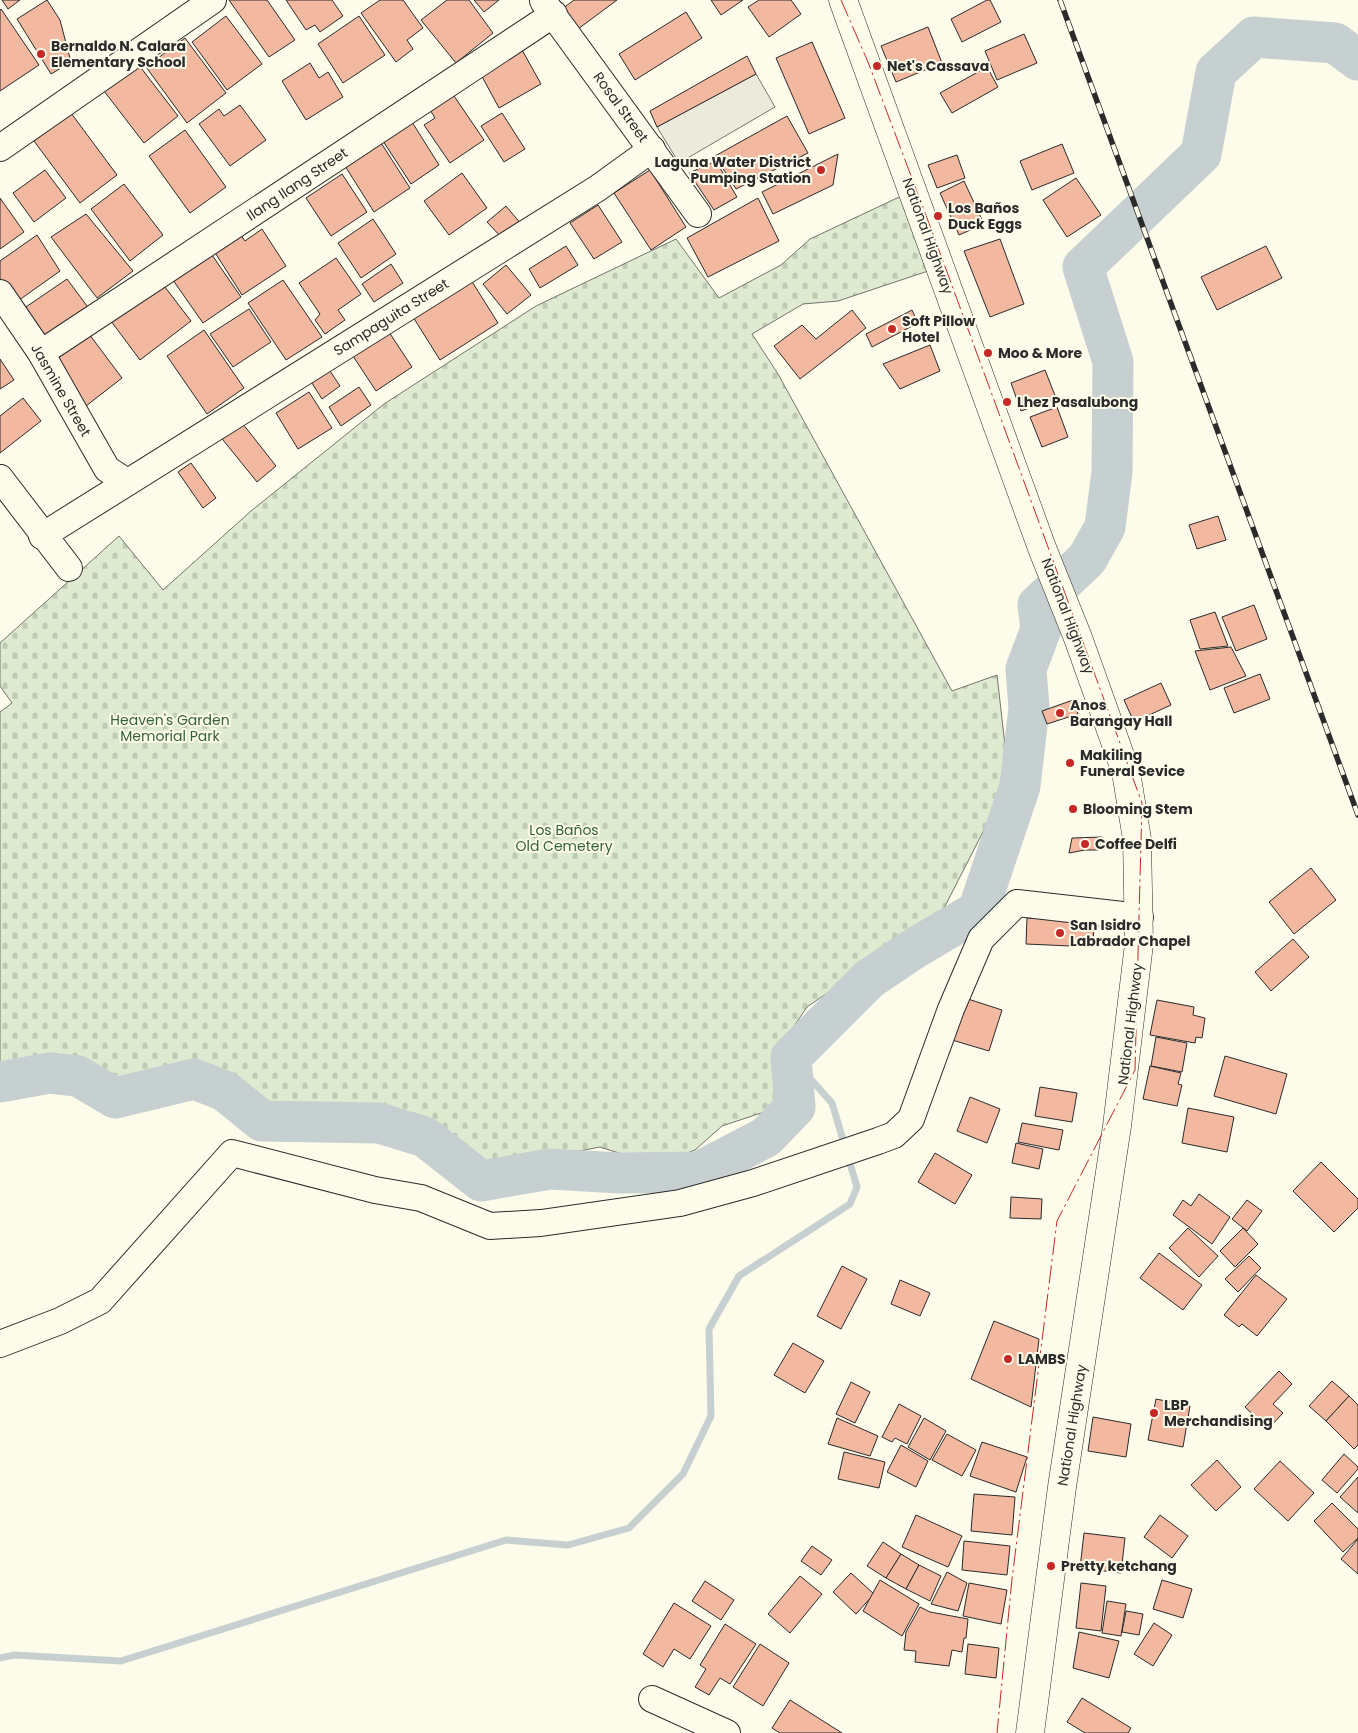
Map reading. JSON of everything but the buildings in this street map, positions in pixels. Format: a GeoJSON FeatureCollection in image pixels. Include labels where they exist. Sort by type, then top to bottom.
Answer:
{"type":"FeatureCollection","features":[{"type":"Feature","properties":{"kind":"main road","name":"National Highway"},"geometry":{"type":"LineString","coordinates":[[843,0],[1042,548],[1078,638],[1126,772],[1137,839],[1140,917],[1139,944],[1117,1126],[1062,1487],[1030,1733]]}},
{"type":"Feature","properties":{"kind":"street"},"geometry":{"type":"LineString","coordinates":[[0,148],[213,0]]}},
{"type":"Feature","properties":{"kind":"street","name":"Rosal Street"},"geometry":{"type":"LineString","coordinates":[[548,7],[698,214]]}},
{"type":"Feature","properties":{"kind":"street","name":"Ilang Ilang Street"},"geometry":{"type":"LineString","coordinates":[[41,353],[548,7]]}},
{"type":"Feature","properties":{"kind":"street","name":"Sampaguita Street"},"geometry":{"type":"LineString","coordinates":[[42,536],[598,188],[652,149]]}},
{"type":"Feature","properties":{"kind":"street","name":"Jasmine Street"},"geometry":{"type":"LineString","coordinates":[[0,293],[41,353],[107,469],[127,482]]}},
{"type":"Feature","properties":{"kind":"street"},"geometry":{"type":"LineString","coordinates":[[0,478],[68,568]]}},
{"type":"Feature","properties":{"kind":"street"},"geometry":{"type":"LineString","coordinates":[[0,1344],[60,1321],[100,1301],[232,1153],[375,1190],[421,1198],[490,1226],[541,1223],[680,1203],[753,1183],[878,1142],[894,1135],[910,1119],[951,1009],[981,939],[1017,903],[1140,917]]}},
{"type":"Feature","properties":{"kind":"street"},"geometry":{"type":"LineString","coordinates":[[652,1699],[728,1733]]}},
{"type":"Feature","properties":{"kind":"green space"},"geometry":{"type":"Polygon","coordinates":[[[912,191],[940,267],[838,301],[803,304],[752,334],[778,374],[952,691],[997,675],[1009,781],[941,914],[807,1007],[782,1044],[782,1106],[722,1126],[695,1150],[656,1165],[600,1147],[486,1169],[409,1117],[266,1111],[222,1072],[117,1085],[55,1060],[0,1064],[0,712],[12,703],[0,686],[0,643],[119,536],[163,590],[251,511],[384,404],[536,306],[676,239],[719,298],[781,265],[810,239],[912,191]]]}},
{"type":"Feature","properties":{"kind":"shaded area"},"geometry":{"type":"Polygon","coordinates":[[[756,74],[775,107],[679,163],[657,127],[756,74]]]}},
{"type":"Feature","properties":{"kind":"waterway"},"geometry":{"type":"LineString","coordinates":[[0,1082],[49,1073],[78,1076],[115,1098],[194,1079],[225,1091],[262,1121],[379,1123],[425,1137],[481,1181],[550,1169],[620,1173],[699,1172],[766,1137],[795,1107],[791,1057],[869,979],[915,948],[978,911],[1020,786],[1029,708],[1026,669],[1041,629],[1038,605],[1087,559],[1105,527],[1112,472],[1113,362],[1083,267],[1201,154],[1216,72],[1254,37],[1335,43],[1358,60]]}},
{"type":"Feature","properties":{"kind":"waterway"},"geometry":{"type":"LineString","coordinates":[[0,1658],[14,1655],[121,1661],[506,1540],[568,1545],[629,1528],[683,1474],[711,1416],[709,1329],[739,1276],[850,1204],[857,1187],[832,1103],[791,1057]]}},
{"type":"Feature","properties":{"kind":"railway"},"geometry":{"type":"LineString","coordinates":[[1060,0],[1358,815]]}},
{"type":"Feature","properties":{"kind":"power"},"geometry":{"type":"LineString","coordinates":[[841,0],[868,62],[936,242],[1142,803],[1135,1070],[1057,1221],[1012,1579],[997,1733]]}},
{"type":"Feature","properties":{"kind":"place","name":"Bernaldo N. Calara Elementary School"},"geometry":{"type":"Point","coordinates":[41,54]}},
{"type":"Feature","properties":{"kind":"place","name":"Net's Cassava"},"geometry":{"type":"Point","coordinates":[877,66]}},
{"type":"Feature","properties":{"kind":"place","name":"Laguna Water District Pumping Station"},"geometry":{"type":"Point","coordinates":[821,170]}},
{"type":"Feature","properties":{"kind":"place","name":"Los Baños Duck Eggs"},"geometry":{"type":"Point","coordinates":[938,216]}},
{"type":"Feature","properties":{"kind":"place","name":"Soft Pillow Hotel"},"geometry":{"type":"Point","coordinates":[892,329]}},
{"type":"Feature","properties":{"kind":"place","name":"Moo & More"},"geometry":{"type":"Point","coordinates":[988,353]}},
{"type":"Feature","properties":{"kind":"place","name":"Lhez Pasalubong"},"geometry":{"type":"Point","coordinates":[1007,402]}},
{"type":"Feature","properties":{"kind":"place","name":"Anos Barangay Hall"},"geometry":{"type":"Point","coordinates":[1060,713]}},
{"type":"Feature","properties":{"kind":"place","name":"Makiling Funeral Sevice"},"geometry":{"type":"Point","coordinates":[1070,763]}},
{"type":"Feature","properties":{"kind":"place","name":"Blooming Stem"},"geometry":{"type":"Point","coordinates":[1073,809]}},
{"type":"Feature","properties":{"kind":"place","name":"Coffee Delfi"},"geometry":{"type":"Point","coordinates":[1085,844]}},
{"type":"Feature","properties":{"kind":"place","name":"San Isidro Labrador Chapel"},"geometry":{"type":"Point","coordinates":[1060,933]}},
{"type":"Feature","properties":{"kind":"place","name":"LAMBS"},"geometry":{"type":"Point","coordinates":[1008,1359]}},
{"type":"Feature","properties":{"kind":"place","name":"LBP Merchandising"},"geometry":{"type":"Point","coordinates":[1154,1413]}},
{"type":"Feature","properties":{"kind":"place","name":"Pretty ketchang"},"geometry":{"type":"Point","coordinates":[1051,1566]}},
{"type":"Feature","properties":{"kind":"park label","name":"Heaven's Garden Memorial Park"},"geometry":{"type":"Point","coordinates":[170,728]}},
{"type":"Feature","properties":{"kind":"park label","name":"Los Baños Old Cemetery"},"geometry":{"type":"Point","coordinates":[564,838]}}]}
